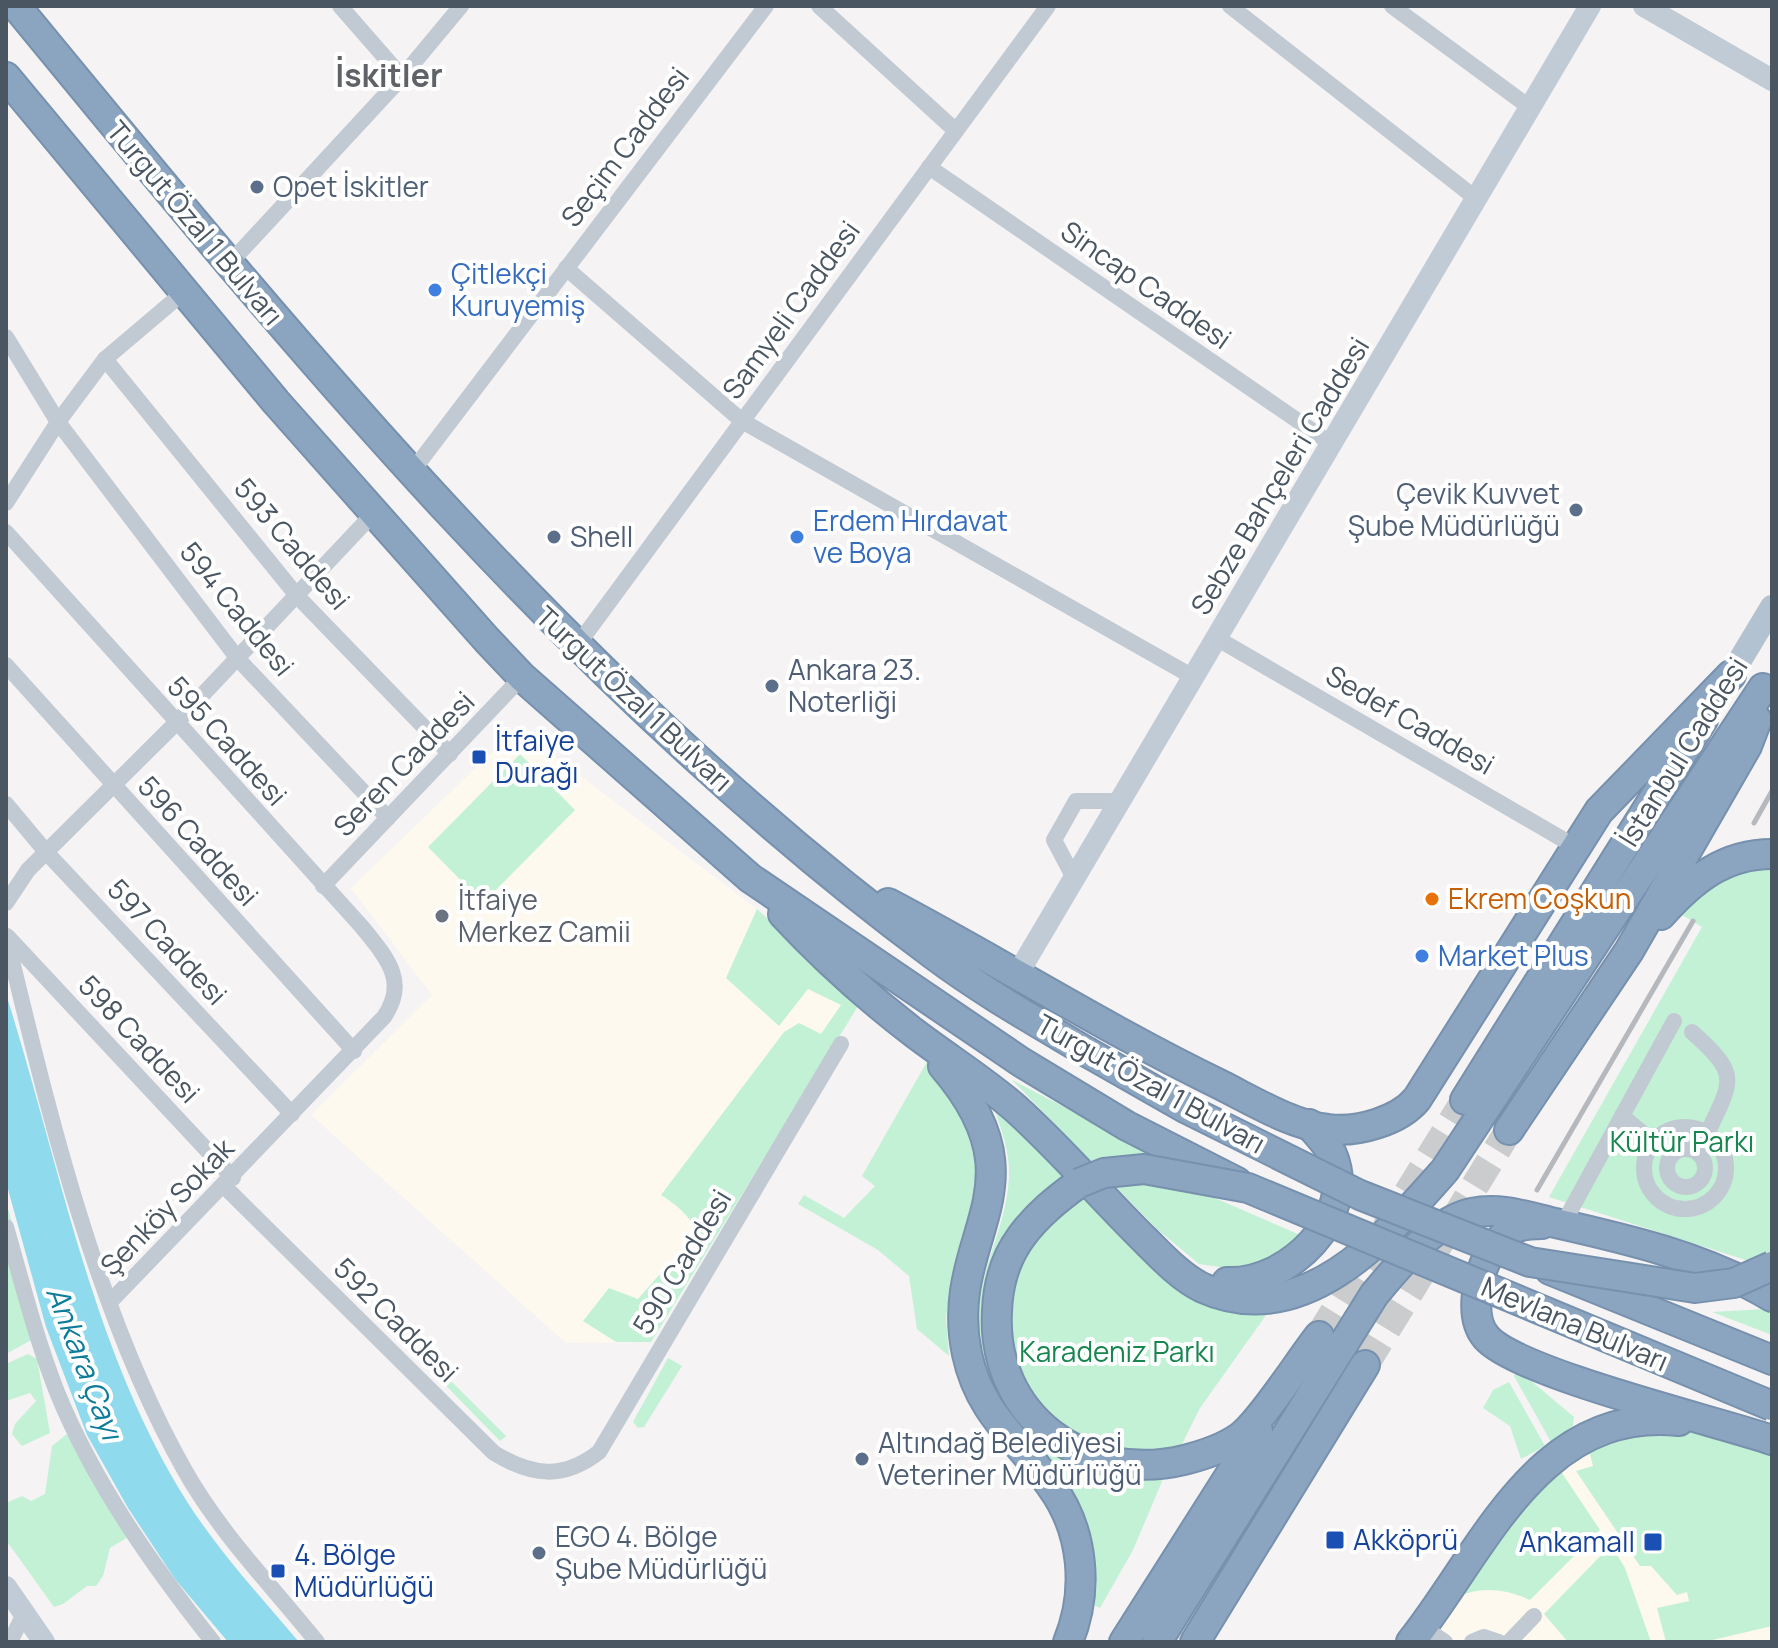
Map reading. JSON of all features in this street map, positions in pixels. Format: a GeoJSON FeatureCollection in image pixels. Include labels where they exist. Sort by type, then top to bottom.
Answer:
{"type":"FeatureCollection","features":[{"type":"Feature","properties":{"kind":"highway","name":"Turgut Özal 1 Bulvarı"},"geometry":{"type":"LineString","coordinates":[[16,6],[228,265],[411,473],[576,647],[689,754],[820,867],[935,956],[1087,1052],[1187,1109],[1360,1195],[1402,1211]]}},
{"type":"Feature","properties":{"kind":"highway","name":"Turgut Özal 1 Bulvarı"},"geometry":{"type":"LineString","coordinates":[[6,77],[373,514],[522,677],[750,878],[815,949],[914,1033]]}},
{"type":"Feature","properties":{"kind":"highway"},"geometry":{"type":"LineString","coordinates":[[820,867],[1116,1033],[1309,1124],[1329,1130],[1358,1127],[1407,1110],[1430,1080],[1599,811],[1731,675]]}},
{"type":"Feature","properties":{"kind":"highway","name":"İstanbul Caddesi"},"geometry":{"type":"LineString","coordinates":[[1465,1100],[1731,675]]}},
{"type":"Feature","properties":{"kind":"highway"},"geometry":{"type":"LineString","coordinates":[[914,1033],[1014,1107],[1169,1263],[1201,1287],[1232,1297],[1270,1299],[1327,1280],[1361,1256],[1403,1218],[1445,1170],[1768,680]]}},
{"type":"Feature","properties":{"kind":"highway","name":"İstanbul Caddesi"},"geometry":{"type":"LineString","coordinates":[[1509,1130],[1629,951],[1747,746],[1768,680]]}},
{"type":"Feature","properties":{"kind":"highway"},"geometry":{"type":"LineString","coordinates":[[1629,951],[1668,906],[1704,875],[1741,856],[1772,854]]}},
{"type":"Feature","properties":{"kind":"highway","name":"Turgut Özal 1 Bulvarı"},"geometry":{"type":"LineString","coordinates":[[750,878],[1021,1062],[1127,1126],[1248,1188],[1377,1242]]}},
{"type":"Feature","properties":{"kind":"highway"},"geometry":{"type":"LineString","coordinates":[[914,1033],[975,1107],[988,1145],[992,1180],[988,1210],[966,1286],[967,1354],[980,1397],[995,1420],[1052,1486],[1066,1510],[1076,1541],[1082,1603],[1068,1642]]}},
{"type":"Feature","properties":{"kind":"highway"},"geometry":{"type":"LineString","coordinates":[[1169,1263],[1224,1282],[1239,1283],[1268,1278],[1303,1251],[1323,1229],[1337,1196],[1331,1152],[1309,1124]]}},
{"type":"Feature","properties":{"kind":"highway"},"geometry":{"type":"LineString","coordinates":[[1124,1642],[1319,1336],[1243,1435],[1204,1455],[1152,1466],[1126,1465],[1096,1459],[1063,1443],[1034,1418],[1005,1367],[997,1342],[999,1285],[1019,1238],[1039,1215],[1079,1183],[1104,1173],[1144,1169],[1248,1188]]}},
{"type":"Feature","properties":{"kind":"highway","name":"Mevlana Bulvarı"},"geometry":{"type":"LineString","coordinates":[[1402,1211],[1772,1360]]}},
{"type":"Feature","properties":{"kind":"highway"},"geometry":{"type":"LineString","coordinates":[[1157,1642],[1366,1307],[1395,1270],[1435,1233],[1472,1213],[1502,1211],[1563,1224],[1688,1259],[1737,1277],[1772,1297]]}},
{"type":"Feature","properties":{"kind":"highway"},"geometry":{"type":"LineString","coordinates":[[1563,1224],[1518,1225],[1503,1232],[1488,1256],[1477,1298],[1477,1320],[1486,1338],[1504,1350],[1556,1372],[1772,1440]]}},
{"type":"Feature","properties":{"kind":"highway","name":"Mevlana Bulvarı"},"geometry":{"type":"LineString","coordinates":[[1377,1242],[1772,1406]]}},
{"type":"Feature","properties":{"kind":"highway"},"geometry":{"type":"LineString","coordinates":[[1530,1262],[1695,1288],[1734,1283],[1772,1266]]}},
{"type":"Feature","properties":{"kind":"highway"},"geometry":{"type":"LineString","coordinates":[[1195,1642],[1365,1365]]}},
{"type":"Feature","properties":{"kind":"highway"},"geometry":{"type":"LineString","coordinates":[[1427,1637],[1503,1508],[1532,1477],[1576,1444],[1623,1425],[1646,1420],[1740,1429]]}},
{"type":"Feature","properties":{"kind":"main road","name":"İstanbul Caddesi"},"geometry":{"type":"LineString","coordinates":[[1731,675],[1772,607]]}},
{"type":"Feature","properties":{"kind":"street"},"geometry":{"type":"LineString","coordinates":[[340,6],[402,77]]}},
{"type":"Feature","properties":{"kind":"street"},"geometry":{"type":"LineString","coordinates":[[228,265],[402,77],[461,6]]}},
{"type":"Feature","properties":{"kind":"street","name":"Seçim Caddesi"},"geometry":{"type":"LineString","coordinates":[[411,473],[766,6]]}},
{"type":"Feature","properties":{"kind":"street"},"geometry":{"type":"LineString","coordinates":[[819,6],[956,131]]}},
{"type":"Feature","properties":{"kind":"street","name":"Samyeli Caddesi"},"geometry":{"type":"LineString","coordinates":[[576,647],[1048,6]]}},
{"type":"Feature","properties":{"kind":"street"},"geometry":{"type":"LineString","coordinates":[[1230,6],[1478,200]]}},
{"type":"Feature","properties":{"kind":"street"},"geometry":{"type":"LineString","coordinates":[[1392,6],[1532,109]]}},
{"type":"Feature","properties":{"kind":"street","name":"Sebze Bahçeleri Caddesi"},"geometry":{"type":"LineString","coordinates":[[1017,975],[1532,109],[1590,6]]}},
{"type":"Feature","properties":{"kind":"street"},"geometry":{"type":"LineString","coordinates":[[1644,6],[1772,80]]}},
{"type":"Feature","properties":{"kind":"street","name":"Sincap Caddesi"},"geometry":{"type":"LineString","coordinates":[[929,167],[1333,445]]}},
{"type":"Feature","properties":{"kind":"street"},"geometry":{"type":"LineString","coordinates":[[566,268],[742,421],[1195,678]]}},
{"type":"Feature","properties":{"kind":"street"},"geometry":{"type":"LineString","coordinates":[[6,503],[58,422],[105,359],[184,292]]}},
{"type":"Feature","properties":{"kind":"street","name":"594 Caddesi"},"geometry":{"type":"LineString","coordinates":[[6,337],[58,422],[238,659],[388,818]]}},
{"type":"Feature","properties":{"kind":"street","name":"593 Caddesi"},"geometry":{"type":"LineString","coordinates":[[105,359],[298,597],[450,754]]}},
{"type":"Feature","properties":{"kind":"street"},"geometry":{"type":"LineString","coordinates":[[6,903],[13,887],[298,597],[373,514]]}},
{"type":"Feature","properties":{"kind":"street","name":"595 Caddesi"},"geometry":{"type":"LineString","coordinates":[[6,532],[380,951],[392,971],[397,991]]}},
{"type":"Feature","properties":{"kind":"street","name":"Sedef Caddesi"},"geometry":{"type":"LineString","coordinates":[[1218,639],[1576,847]]}},
{"type":"Feature","properties":{"kind":"street","name":"596 Caddesi"},"geometry":{"type":"LineString","coordinates":[[6,665],[354,1051]]}},
{"type":"Feature","properties":{"kind":"street","name":"Seren Caddesi"},"geometry":{"type":"LineString","coordinates":[[323,886],[522,677]]}},
{"type":"Feature","properties":{"kind":"street"},"geometry":{"type":"LineString","coordinates":[[1074,878],[1054,840],[1076,801],[1121,801]]}},
{"type":"Feature","properties":{"kind":"street","name":"597 Caddesi"},"geometry":{"type":"LineString","coordinates":[[6,804],[47,853],[292,1114]]}},
{"type":"Feature","properties":{"kind":"street"},"geometry":{"type":"LineString","coordinates":[[6,936],[45,1100],[110,1302]]}},
{"type":"Feature","properties":{"kind":"street","name":"598 Caddesi"},"geometry":{"type":"LineString","coordinates":[[6,936],[229,1182]]}},
{"type":"Feature","properties":{"kind":"street","name":"Şenköy Sokak"},"geometry":{"type":"LineString","coordinates":[[317,1642],[211,1510],[185,1472],[158,1419],[110,1302],[354,1051],[384,1017],[397,991]]}},
{"type":"Feature","properties":{"kind":"street"},"geometry":{"type":"LineString","coordinates":[[1563,1224],[1674,1021]]}},
{"type":"Feature","properties":{"kind":"street"},"geometry":{"type":"LineString","coordinates":[[1692,1032],[1719,1056],[1728,1074],[1727,1092],[1711,1138],[1699,1155]]}},
{"type":"Feature","properties":{"kind":"street","name":"590 Caddesi"},"geometry":{"type":"LineString","coordinates":[[542,1474],[575,1468],[599,1452],[841,1044]]}},
{"type":"Feature","properties":{"kind":"street"},"geometry":{"type":"LineString","coordinates":[[1622,1116],[1671,1156]]}},
{"type":"Feature","properties":{"kind":"street"},"geometry":{"type":"LineString","coordinates":[[1684,1127],[1711,1138],[1726,1165],[1724,1182],[1716,1195],[1689,1209],[1670,1207],[1654,1196],[1643,1170],[1655,1140],[1684,1127]]}},
{"type":"Feature","properties":{"kind":"street"},"geometry":{"type":"LineString","coordinates":[[1687,1149],[1699,1155],[1704,1170],[1699,1181],[1688,1187],[1672,1181],[1667,1168],[1671,1156],[1687,1149]]}},
{"type":"Feature","properties":{"kind":"street"},"geometry":{"type":"LineString","coordinates":[[1654,1196],[1672,1181]]}},
{"type":"Feature","properties":{"kind":"street"},"geometry":{"type":"LineString","coordinates":[[1699,1181],[1716,1195]]}},
{"type":"Feature","properties":{"kind":"street","name":"592 Caddesi"},"geometry":{"type":"LineString","coordinates":[[229,1182],[494,1453],[512,1464],[542,1474]]}},
{"type":"Feature","properties":{"kind":"street"},"geometry":{"type":"LineString","coordinates":[[6,1227],[58,1393],[105,1487],[143,1550],[213,1642]]}},
{"type":"Feature","properties":{"kind":"street"},"geometry":{"type":"LineString","coordinates":[[6,1587],[44,1642]]}},
{"type":"Feature","properties":{"kind":"street"},"geometry":{"type":"LineString","coordinates":[[10,1642],[24,1614]]}},
{"type":"Feature","properties":{"kind":"street"},"geometry":{"type":"LineString","coordinates":[[1509,1642],[1534,1616]]}},
{"type":"Feature","properties":{"kind":"street"},"geometry":{"type":"LineString","coordinates":[[1472,1642],[1484,1637],[1499,1642]]}},
{"type":"Feature","properties":{"kind":"shaded area"},"geometry":{"type":"Polygon","coordinates":[[[517,728],[757,909],[860,1003],[651,1342],[566,1343],[311,1115],[432,995],[351,888],[517,728]]]}},
{"type":"Feature","properties":{"kind":"shaded area"},"geometry":{"type":"Polygon","coordinates":[[[1589,1450],[1772,1455],[1772,1642],[1429,1642],[1452,1599],[1533,1489],[1589,1450]]]}},
{"type":"Feature","properties":{"kind":"green space"},"geometry":{"type":"Polygon","coordinates":[[[520,754],[575,810],[483,903],[428,847],[520,754]]]}},
{"type":"Feature","properties":{"kind":"green space","name":"Kültür Parkı"},"geometry":{"type":"Polygon","coordinates":[[[1772,865],[1772,1251],[1755,1263],[1549,1197],[1702,927],[1679,913],[1722,876],[1772,865]]]}},
{"type":"Feature","properties":{"kind":"green space"},"geometry":{"type":"Polygon","coordinates":[[[757,909],[860,1003],[651,1342],[616,1342],[583,1321],[609,1288],[638,1299],[660,1274],[680,1268],[693,1260],[699,1251],[700,1240],[696,1228],[676,1205],[661,1195],[784,1032],[799,1023],[821,1034],[841,1005],[808,989],[779,1026],[726,978],[757,909]]]}},
{"type":"Feature","properties":{"kind":"green space"},"geometry":{"type":"Polygon","coordinates":[[[928,1060],[958,1097],[976,1158],[978,1188],[972,1219],[950,1285],[946,1318],[949,1356],[917,1329],[909,1276],[878,1250],[798,1204],[804,1195],[844,1218],[875,1186],[862,1176],[928,1060]]]}},
{"type":"Feature","properties":{"kind":"green space"},"geometry":{"type":"Polygon","coordinates":[[[1012,1080],[1158,1156],[1217,1199],[1300,1235],[1263,1266],[1234,1269],[1199,1264],[1157,1229],[1012,1080]]]}},
{"type":"Feature","properties":{"kind":"green space"},"geometry":{"type":"Polygon","coordinates":[[[993,1105],[1067,1177],[985,1324],[1073,1462],[1114,1475],[1166,1472],[1133,1550],[1100,1608],[1093,1605],[1095,1560],[1088,1524],[1073,1494],[1010,1418],[992,1389],[980,1354],[978,1306],[1001,1222],[1009,1176],[1002,1131],[993,1105]]]}},
{"type":"Feature","properties":{"kind":"green space","name":"Karadeniz Parkı"},"geometry":{"type":"Polygon","coordinates":[[[1086,1191],[1131,1240],[1269,1311],[1200,1408],[1182,1444],[1177,1447],[1130,1450],[1090,1440],[1056,1418],[1031,1389],[1015,1353],[1010,1312],[1018,1270],[1038,1229],[1086,1191]]]}},
{"type":"Feature","properties":{"kind":"green space"},"geometry":{"type":"Polygon","coordinates":[[[6,1202],[44,1333],[6,1354],[6,1202]]]}},
{"type":"Feature","properties":{"kind":"green space"},"geometry":{"type":"Polygon","coordinates":[[[1765,1309],[1772,1313],[1772,1335],[1712,1312],[1765,1309]]]}},
{"type":"Feature","properties":{"kind":"green space"},"geometry":{"type":"Polygon","coordinates":[[[422,1352],[506,1436],[500,1441],[418,1357],[422,1352]]]}},
{"type":"Feature","properties":{"kind":"green space"},"geometry":{"type":"Polygon","coordinates":[[[28,1354],[37,1359],[50,1433],[22,1446],[12,1434],[15,1424],[36,1401],[30,1393],[6,1401],[6,1364],[28,1354]]]}},
{"type":"Feature","properties":{"kind":"green space"},"geometry":{"type":"Polygon","coordinates":[[[668,1358],[682,1366],[644,1427],[638,1428],[633,1422],[668,1358]]]}},
{"type":"Feature","properties":{"kind":"green space"},"geometry":{"type":"Polygon","coordinates":[[[1518,1370],[1574,1417],[1573,1426],[1551,1442],[1514,1376],[1518,1370]]]}},
{"type":"Feature","properties":{"kind":"green space"},"geometry":{"type":"Polygon","coordinates":[[[1509,1382],[1545,1446],[1521,1459],[1510,1426],[1483,1408],[1493,1390],[1509,1382]]]}},
{"type":"Feature","properties":{"kind":"green space"},"geometry":{"type":"Polygon","coordinates":[[[1682,1429],[1733,1440],[1772,1455],[1772,1626],[1704,1642],[1666,1642],[1657,1608],[1689,1601],[1687,1592],[1677,1595],[1651,1566],[1640,1566],[1576,1471],[1593,1466],[1589,1450],[1619,1437],[1682,1429]]]}},
{"type":"Feature","properties":{"kind":"green space"},"geometry":{"type":"Polygon","coordinates":[[[67,1434],[128,1537],[110,1548],[103,1576],[96,1586],[87,1586],[54,1607],[6,1540],[6,1503],[22,1496],[31,1501],[45,1494],[52,1446],[67,1434]]]}},
{"type":"Feature","properties":{"kind":"green space"},"geometry":{"type":"Polygon","coordinates":[[[1558,1467],[1600,1530],[1530,1600],[1491,1590],[1452,1599],[1492,1536],[1558,1467]]]}},
{"type":"Feature","properties":{"kind":"green space"},"geometry":{"type":"Polygon","coordinates":[[[1611,1545],[1625,1568],[1651,1642],[1568,1642],[1544,1614],[1611,1545]]]}},
{"type":"Feature","properties":{"kind":"water","name":"Ankara Çayı"},"geometry":{"type":"Polygon","coordinates":[[[6,994],[81,1254],[125,1381],[153,1442],[186,1500],[226,1556],[299,1642],[228,1642],[175,1579],[128,1508],[87,1435],[46,1327],[6,1182],[6,994]]]}},
{"type":"Feature","properties":{"kind":"tunnel"},"geometry":{"type":"LineString","coordinates":[[1319,1336],[1465,1100]]}},
{"type":"Feature","properties":{"kind":"tunnel"},"geometry":{"type":"LineString","coordinates":[[1365,1365],[1509,1130]]}},
{"type":"Feature","properties":{"kind":"railway"},"geometry":{"type":"LineString","coordinates":[[1754,823],[1772,791]]}},
{"type":"Feature","properties":{"kind":"railway"},"geometry":{"type":"LineString","coordinates":[[1537,1190],[1693,921]]}},
{"type":"Feature","properties":{"kind":"place","name":"Opet İskitler"},"geometry":{"type":"Point","coordinates":[257,187]}},
{"type":"Feature","properties":{"kind":"place","name":"Çitlekçi Kuruyemiş"},"geometry":{"type":"Point","coordinates":[435,290]}},
{"type":"Feature","properties":{"kind":"place","name":"Çevik Kuvvet Şube Müdürlüğü"},"geometry":{"type":"Point","coordinates":[1576,510]}},
{"type":"Feature","properties":{"kind":"place","name":"Shell"},"geometry":{"type":"Point","coordinates":[554,537]}},
{"type":"Feature","properties":{"kind":"place","name":"Erdem Hırdavat ve Boya"},"geometry":{"type":"Point","coordinates":[797,537]}},
{"type":"Feature","properties":{"kind":"place","name":"Ankara 23. Noterliği"},"geometry":{"type":"Point","coordinates":[772,686]}},
{"type":"Feature","properties":{"kind":"place","name":"İtfaiye Durağı"},"geometry":{"type":"Point","coordinates":[479,757]}},
{"type":"Feature","properties":{"kind":"place","name":"Ekrem Coşkun"},"geometry":{"type":"Point","coordinates":[1432,899]}},
{"type":"Feature","properties":{"kind":"place","name":"İtfaiye Merkez Camii"},"geometry":{"type":"Point","coordinates":[442,916]}},
{"type":"Feature","properties":{"kind":"place","name":"Market Plus"},"geometry":{"type":"Point","coordinates":[1422,956]}},
{"type":"Feature","properties":{"kind":"place","name":"Altındağ Belediyesi Veteriner Müdürlüğü"},"geometry":{"type":"Point","coordinates":[862,1459]}},
{"type":"Feature","properties":{"kind":"place","name":"Akköprü"},"geometry":{"type":"Point","coordinates":[1335,1540]}},
{"type":"Feature","properties":{"kind":"place","name":"Ankamall"},"geometry":{"type":"Point","coordinates":[1653,1542]}},
{"type":"Feature","properties":{"kind":"place","name":"EGO 4. Bölge Şube Müdürlüğü"},"geometry":{"type":"Point","coordinates":[539,1553]}},
{"type":"Feature","properties":{"kind":"place","name":"4. Bölge Müdürlüğü"},"geometry":{"type":"Point","coordinates":[278,1571]}},
{"type":"Feature","properties":{"kind":"district","name":"İskitler"},"geometry":{"type":"Point","coordinates":[389,76]}}]}
